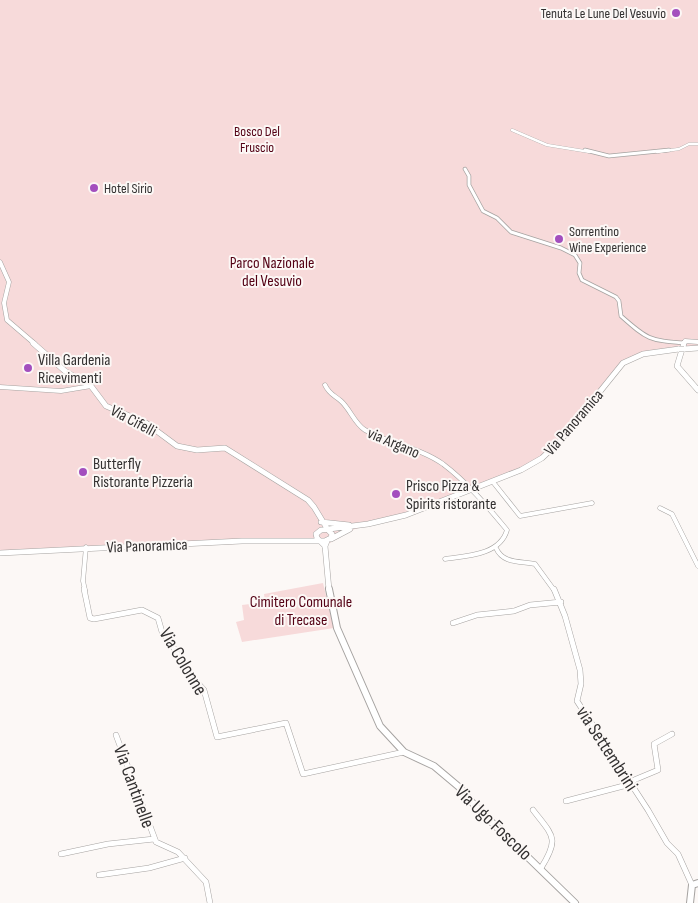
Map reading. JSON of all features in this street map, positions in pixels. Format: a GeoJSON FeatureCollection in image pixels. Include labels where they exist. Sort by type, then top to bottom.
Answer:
{"type":"FeatureCollection","features":[{"type":"Feature","properties":{"kind":"street"},"geometry":{"type":"LineString","coordinates":[[512,130],[547,145],[609,156],[680,149],[688,144],[698,144]]}},
{"type":"Feature","properties":{"kind":"street"},"geometry":{"type":"LineString","coordinates":[[465,169],[469,176],[469,185],[483,211],[497,218],[512,232],[561,248],[575,255],[580,263],[582,280],[616,297],[621,316],[642,336],[682,347]]}},
{"type":"Feature","properties":{"kind":"street","name":"Via Cifelli"},"geometry":{"type":"LineString","coordinates":[[0,262],[8,282],[8,292],[4,303],[7,320],[65,371],[91,386],[108,407],[146,423],[175,445],[197,450],[224,448],[315,505],[321,522],[328,531]]}},
{"type":"Feature","properties":{"kind":"street"},"geometry":{"type":"LineString","coordinates":[[698,342],[689,340],[682,347],[677,366],[698,390]]}},
{"type":"Feature","properties":{"kind":"street","name":"Via Panoramica"},"geometry":{"type":"LineString","coordinates":[[294,540],[318,532],[416,512],[514,474],[551,452],[623,363],[633,357],[648,353],[682,347],[698,348]]}},
{"type":"Feature","properties":{"kind":"street","name":"via Argano"},"geometry":{"type":"LineString","coordinates":[[325,385],[328,392],[341,401],[363,429],[379,437],[406,445],[441,463],[473,489]]}},
{"type":"Feature","properties":{"kind":"street"},"geometry":{"type":"LineString","coordinates":[[0,387],[54,390],[91,386]]}},
{"type":"Feature","properties":{"kind":"street"},"geometry":{"type":"LineString","coordinates":[[493,482],[520,516],[592,504]]}},
{"type":"Feature","properties":{"kind":"street"},"geometry":{"type":"LineString","coordinates":[[445,559],[496,548],[503,542],[507,530],[473,489]]}},
{"type":"Feature","properties":{"kind":"street"},"geometry":{"type":"LineString","coordinates":[[660,508],[672,514],[698,566]]}},
{"type":"Feature","properties":{"kind":"street"},"geometry":{"type":"LineString","coordinates":[[321,522],[316,538],[325,542]]}},
{"type":"Feature","properties":{"kind":"street","name":"Via Panoramica"},"geometry":{"type":"LineString","coordinates":[[321,522],[357,525]]}},
{"type":"Feature","properties":{"kind":"street","name":"Via Panoramica"},"geometry":{"type":"LineString","coordinates":[[0,553],[86,547],[294,540],[325,542],[357,525]]}},
{"type":"Feature","properties":{"kind":"street"},"geometry":{"type":"LineString","coordinates":[[325,542],[332,536],[328,531]]}},
{"type":"Feature","properties":{"kind":"street"},"geometry":{"type":"LineString","coordinates":[[325,542],[328,584],[337,628],[380,726],[404,752]]}},
{"type":"Feature","properties":{"kind":"street","name":"Via Colonne"},"geometry":{"type":"LineString","coordinates":[[86,547],[83,581],[90,618],[94,619],[142,610],[158,618],[162,632],[172,645],[186,670],[204,690],[217,737],[286,723],[303,774],[404,752]]}},
{"type":"Feature","properties":{"kind":"street","name":"via Settembrini"},"geometry":{"type":"LineString","coordinates":[[496,548],[498,555],[504,560],[535,564],[561,602],[569,623],[580,667],[582,681],[577,701],[631,784],[666,843],[678,854],[695,884]]}},
{"type":"Feature","properties":{"kind":"street"},"geometry":{"type":"LineString","coordinates":[[453,623],[478,615],[514,610],[530,605],[561,602]]}},
{"type":"Feature","properties":{"kind":"street"},"geometry":{"type":"LineString","coordinates":[[566,801],[631,784],[634,780],[658,770],[654,744],[672,734]]}},
{"type":"Feature","properties":{"kind":"street","name":"Via Cantinelle"},"geometry":{"type":"LineString","coordinates":[[116,735],[140,794],[154,839],[159,844],[171,848],[185,858],[206,882],[210,903]]}},
{"type":"Feature","properties":{"kind":"street","name":"Via Ugo Foscolo"},"geometry":{"type":"LineString","coordinates":[[404,752],[434,766],[459,787],[476,807],[575,903]]}},
{"type":"Feature","properties":{"kind":"street"},"geometry":{"type":"LineString","coordinates":[[533,810],[552,834],[552,851],[540,868]]}},
{"type":"Feature","properties":{"kind":"street","name":"Via Cantinelle"},"geometry":{"type":"LineString","coordinates":[[61,854],[108,844],[154,839]]}},
{"type":"Feature","properties":{"kind":"street"},"geometry":{"type":"LineString","coordinates":[[100,875],[156,866],[185,858]]}},
{"type":"Feature","properties":{"kind":"street"},"geometry":{"type":"LineString","coordinates":[[690,903],[695,884]]}},
{"type":"Feature","properties":{"kind":"green space","name":"Parco Nazionale del Vesuvio"},"geometry":{"type":"Polygon","coordinates":[[[0,0],[698,0],[698,349],[655,353],[633,359],[619,369],[565,439],[547,457],[527,470],[413,514],[355,529],[328,544],[286,542],[0,555],[0,0]]]}},
{"type":"Feature","properties":{"kind":"green space","name":"Cimitero Comunale di Trecase"},"geometry":{"type":"Polygon","coordinates":[[[323,583],[334,628],[242,642],[236,622],[244,620],[242,605],[265,602],[264,594],[323,583]]]}},
{"type":"Feature","properties":{"kind":"place","name":"Tenuta Le Lune Del Vesuvio"},"geometry":{"type":"Point","coordinates":[676,13]}},
{"type":"Feature","properties":{"kind":"place","name":"Hotel Sirio"},"geometry":{"type":"Point","coordinates":[94,188]}},
{"type":"Feature","properties":{"kind":"place","name":"Sorrentino Wine Experience"},"geometry":{"type":"Point","coordinates":[559,239]}},
{"type":"Feature","properties":{"kind":"place","name":"Villa Gardenia Ricevimenti"},"geometry":{"type":"Point","coordinates":[28,368]}},
{"type":"Feature","properties":{"kind":"place","name":"Butterfly Ristorante Pizzeria"},"geometry":{"type":"Point","coordinates":[83,472]}},
{"type":"Feature","properties":{"kind":"place","name":"Prisco Pizza & Spirits ristorante"},"geometry":{"type":"Point","coordinates":[396,494]}},
{"type":"Feature","properties":{"kind":"park label","name":"Bosco Del Fruscio"},"geometry":{"type":"Point","coordinates":[257,140]}}]}
